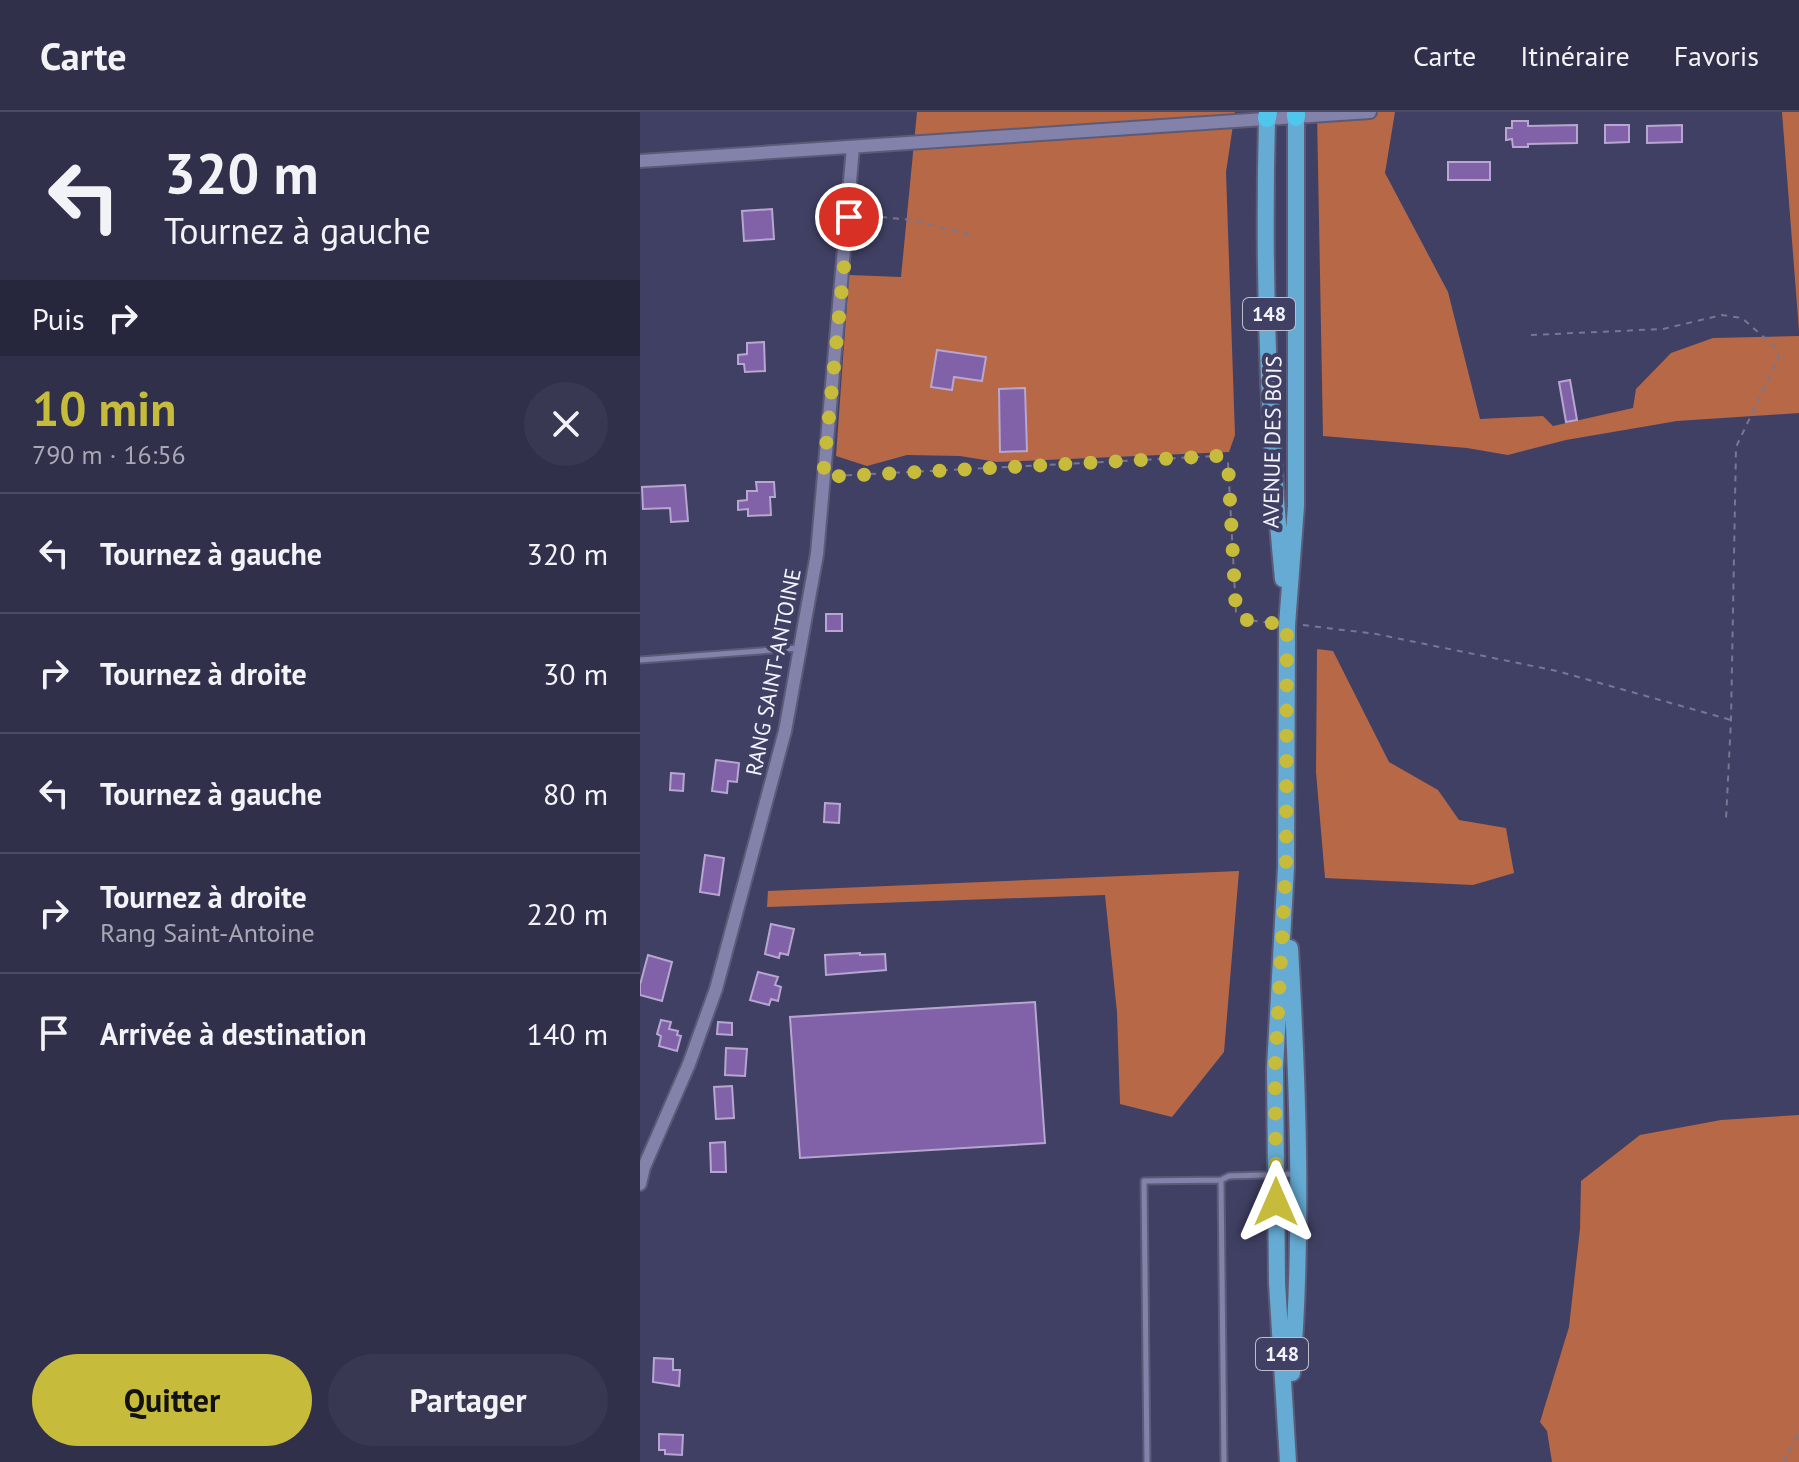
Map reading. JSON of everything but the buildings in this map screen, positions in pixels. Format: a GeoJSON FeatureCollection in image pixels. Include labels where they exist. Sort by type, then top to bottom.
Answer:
{"type":"FeatureCollection","features":[{"type":"Feature","properties":{"kind":"main road","name":"AVENUE DES BOIS"},"geometry":{"type":"LineString","coordinates":[[1288,1462],[1277,1283],[1275,1068],[1286,867],[1287,625],[1296,506],[1296,114]]}},
{"type":"Feature","properties":{"kind":"main road","name":"AVENUE DES BOIS"},"geometry":{"type":"LineString","coordinates":[[1268,115],[1267,270],[1275,494],[1287,625]]}},
{"type":"Feature","properties":{"kind":"main road","name":"AVENUE DES BOIS"},"geometry":{"type":"LineString","coordinates":[[1286,867],[1297,1068],[1299,1174],[1299,1284],[1287,1426]]}},
{"type":"Feature","properties":{"kind":"street"},"geometry":{"type":"LineString","coordinates":[[640,161],[1268,115],[1370,112]]}},
{"type":"Feature","properties":{"kind":"street","name":"RANG SAINT-ANTOINE"},"geometry":{"type":"LineString","coordinates":[[640,1184],[644,1167],[689,1064],[716,989],[785,731],[817,554],[853,147]]}},
{"type":"Feature","properties":{"kind":"lane"},"geometry":{"type":"LineString","coordinates":[[640,660],[800,648]]}},
{"type":"Feature","properties":{"kind":"lane"},"geometry":{"type":"LineString","coordinates":[[1147,1462],[1144,1181],[1221,1180],[1229,1176],[1299,1174]]}},
{"type":"Feature","properties":{"kind":"lane"},"geometry":{"type":"LineString","coordinates":[[1221,1180],[1224,1462]]}},
{"type":"Feature","properties":{"kind":"path"},"geometry":{"type":"LineString","coordinates":[[881,217],[912,220],[975,236]]}},
{"type":"Feature","properties":{"kind":"path"},"geometry":{"type":"LineString","coordinates":[[1531,335],[1663,329],[1722,315],[1742,318],[1775,347],[1779,357],[1736,447],[1726,819]]}},
{"type":"Feature","properties":{"kind":"path"},"geometry":{"type":"LineString","coordinates":[[823,477],[1217,456],[1228,463],[1236,612],[1247,620],[1323,626],[1451,647],[1557,671],[1731,720]]}},
{"type":"Feature","properties":{"kind":"path"},"geometry":{"type":"LineString","coordinates":[[1784,1462],[1799,1432]]}},
{"type":"Feature","properties":{"kind":"shaded area"},"geometry":{"type":"Polygon","coordinates":[[[917,112],[1235,112],[1226,172],[1235,435],[1229,452],[997,462],[960,456],[907,455],[867,466],[836,456],[849,275],[901,277],[917,112]]]}},
{"type":"Feature","properties":{"kind":"shaded area"},"geometry":{"type":"Polygon","coordinates":[[[1317,112],[1395,112],[1385,173],[1448,292],[1480,419],[1543,416],[1553,426],[1633,408],[1636,389],[1671,353],[1713,338],[1799,336],[1799,413],[1677,421],[1566,440],[1508,455],[1467,448],[1323,436],[1317,112]]]}},
{"type":"Feature","properties":{"kind":"shaded area"},"geometry":{"type":"Polygon","coordinates":[[[1782,112],[1799,112],[1799,331],[1782,112]]]}},
{"type":"Feature","properties":{"kind":"shaded area"},"geometry":{"type":"Polygon","coordinates":[[[1317,649],[1333,651],[1389,762],[1438,790],[1459,820],[1506,828],[1514,873],[1473,885],[1325,878],[1316,772],[1317,649]]]}},
{"type":"Feature","properties":{"kind":"shaded area"},"geometry":{"type":"Polygon","coordinates":[[[1239,871],[1224,1052],[1172,1117],[1120,1104],[1117,1012],[1105,895],[767,907],[768,891],[1239,871]]]}},
{"type":"Feature","properties":{"kind":"shaded area"},"geometry":{"type":"Polygon","coordinates":[[[1799,1115],[1799,1462],[1552,1462],[1547,1431],[1540,1422],[1569,1327],[1580,1229],[1581,1181],[1640,1135],[1721,1120],[1799,1115]]]}},
{"type":"Feature","properties":{"kind":"route"},"geometry":{"type":"LineString","coordinates":[[849,217],[823,477],[1217,456],[1228,463],[1236,612],[1247,620],[1287,625],[1286,867],[1275,1068],[1276,1202]]}}]}
